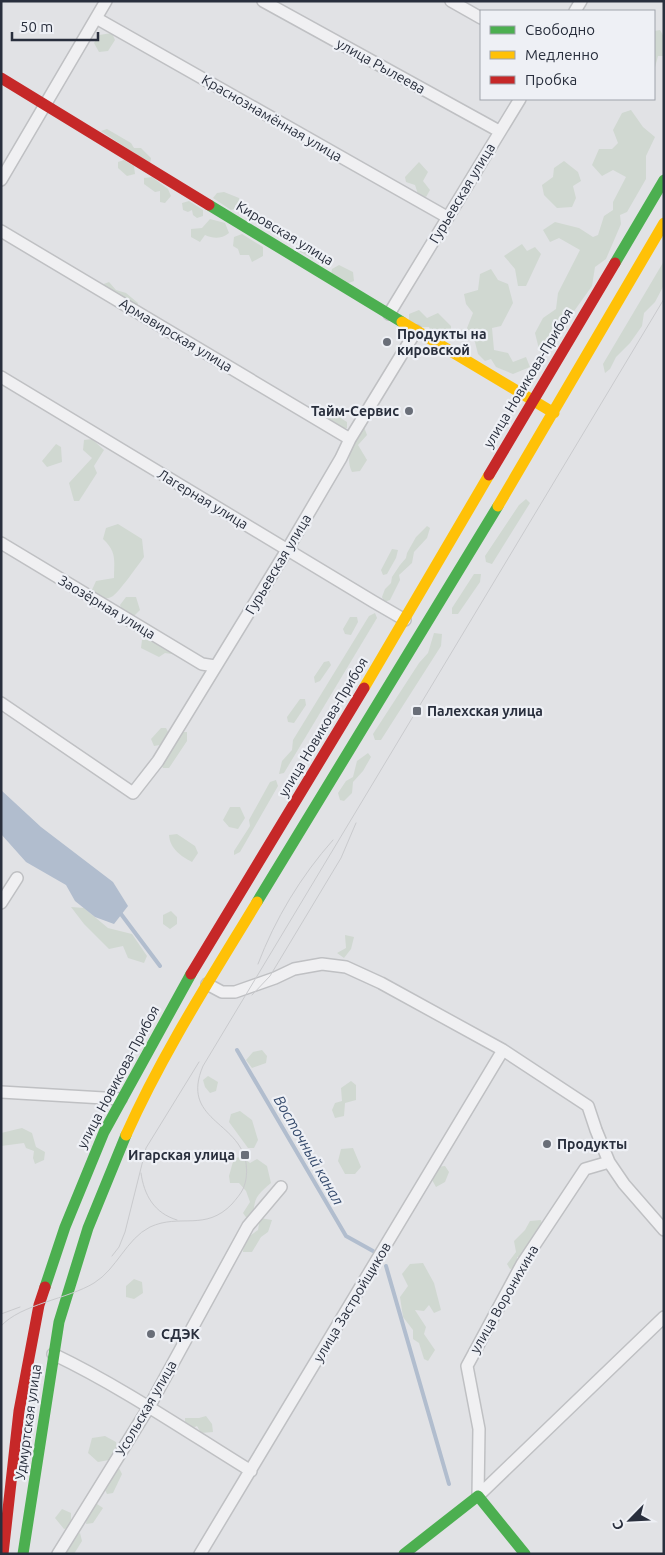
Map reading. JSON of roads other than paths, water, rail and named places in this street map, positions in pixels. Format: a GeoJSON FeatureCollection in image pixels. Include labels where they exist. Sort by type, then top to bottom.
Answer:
{"type":"FeatureCollection","features":[{"type":"Feature","properties":{"kind":"main road","name":"Кировская улица"},"geometry":{"type":"LineString","coordinates":[[1,78],[554,413]]}},
{"type":"Feature","properties":{"kind":"main road","name":"улица Новикова-Прибоя"},"geometry":{"type":"LineString","coordinates":[[39,1305],[65,1227],[88,1169],[121,1099],[183,987],[405,620],[533,399],[664,180]]}},
{"type":"Feature","properties":{"kind":"main road"},"geometry":{"type":"LineString","coordinates":[[207,984],[554,413],[664,223]]}},
{"type":"Feature","properties":{"kind":"main road","name":"Удмуртская улица"},"geometry":{"type":"LineString","coordinates":[[23,1554],[53,1354],[66,1294],[104,1185],[140,1103],[207,984]]}},
{"type":"Feature","properties":{"kind":"main road","name":"Удмуртская улица"},"geometry":{"type":"LineString","coordinates":[[3,1554],[19,1411],[39,1305]]}},
{"type":"Feature","properties":{"kind":"main road"},"geometry":{"type":"LineString","coordinates":[[404,1554],[478,1496],[525,1554]]}},
{"type":"Feature","properties":{"kind":"street"},"geometry":{"type":"LineString","coordinates":[[1,180],[106,1]]}},
{"type":"Feature","properties":{"kind":"street","name":"улица Рылеева"},"geometry":{"type":"LineString","coordinates":[[263,1],[499,131]]}},
{"type":"Feature","properties":{"kind":"street"},"geometry":{"type":"LineString","coordinates":[[451,1],[480,17]]}},
{"type":"Feature","properties":{"kind":"street","name":"Краснознамённая улица"},"geometry":{"type":"LineString","coordinates":[[96,18],[447,217]]}},
{"type":"Feature","properties":{"kind":"street","name":"Гурьевская улица"},"geometry":{"type":"LineString","coordinates":[[389,314],[519,100]]}},
{"type":"Feature","properties":{"kind":"street","name":"Армавирская улица"},"geometry":{"type":"LineString","coordinates":[[1,231],[350,439]]}},
{"type":"Feature","properties":{"kind":"street","name":"Гурьевская улица"},"geometry":{"type":"LineString","coordinates":[[1,703],[133,793],[158,761],[287,550],[341,458],[350,439],[416,331]]}},
{"type":"Feature","properties":{"kind":"street","name":"Лагерная улица"},"geometry":{"type":"LineString","coordinates":[[1,376],[405,620]]}},
{"type":"Feature","properties":{"kind":"street","name":"Заозёрная улица"},"geometry":{"type":"LineString","coordinates":[[1,544],[202,664],[215,666]]}},
{"type":"Feature","properties":{"kind":"street"},"geometry":{"type":"LineString","coordinates":[[1,903],[17,878]]}},
{"type":"Feature","properties":{"kind":"street"},"geometry":{"type":"LineString","coordinates":[[207,984],[222,992],[235,992],[294,969],[322,964],[346,968],[381,983],[503,1050],[588,1106],[609,1162],[624,1184],[664,1230]]}},
{"type":"Feature","properties":{"kind":"street","name":"улица Застройщиков"},"geometry":{"type":"LineString","coordinates":[[200,1554],[503,1050]]}},
{"type":"Feature","properties":{"kind":"street"},"geometry":{"type":"LineString","coordinates":[[1,1092],[121,1099]]}},
{"type":"Feature","properties":{"kind":"street","name":"улица Воронихина"},"geometry":{"type":"LineString","coordinates":[[478,1496],[479,1429],[466,1366],[522,1264],[585,1169],[609,1162]]}},
{"type":"Feature","properties":{"kind":"street","name":"Усольская улица"},"geometry":{"type":"LineString","coordinates":[[58,1554],[149,1407],[248,1226],[281,1187]]}},
{"type":"Feature","properties":{"kind":"street"},"geometry":{"type":"LineString","coordinates":[[478,1496],[664,1317]]}},
{"type":"Feature","properties":{"kind":"street"},"geometry":{"type":"LineString","coordinates":[[53,1354],[149,1407],[251,1471]]}},
{"type":"Feature","properties":{"kind":"water"},"geometry":{"type":"Polygon","coordinates":[[[1,790],[41,827],[113,882],[128,906],[114,924],[95,917],[75,901],[66,885],[26,862],[1,834],[1,790]]]}},
{"type":"Feature","properties":{"kind":"waterway","name":"Восточный канал"},"geometry":{"type":"LineString","coordinates":[[121,914],[160,966]]}},
{"type":"Feature","properties":{"kind":"waterway","name":"Восточный канал"},"geometry":{"type":"LineString","coordinates":[[237,1050],[346,1236],[373,1251]]}},
{"type":"Feature","properties":{"kind":"waterway","name":"Восточный канал"},"geometry":{"type":"LineString","coordinates":[[386,1266],[449,1484]]}},
{"type":"Feature","properties":{"kind":"tram line"},"geometry":{"type":"LineString","coordinates":[[1,1326],[20,1312],[83,1289],[94,1283],[109,1270],[134,1239],[150,1227],[172,1221],[202,1220],[212,1217],[232,1204],[241,1193],[246,1179],[246,1163],[241,1149],[233,1138],[213,1119],[199,1098],[198,1084],[203,1066],[664,299]]}},
{"type":"Feature","properties":{"kind":"tram line"},"geometry":{"type":"LineString","coordinates":[[252,995],[270,976],[341,858],[356,823]]}},
{"type":"Feature","properties":{"kind":"tram line"},"geometry":{"type":"LineString","coordinates":[[258,964],[272,931],[290,899],[310,868],[333,840]]}},
{"type":"Feature","properties":{"kind":"tram line"},"geometry":{"type":"LineString","coordinates":[[112,1256],[119,1247],[125,1232],[146,1148],[199,1062]]}},
{"type":"Feature","properties":{"kind":"tram line"},"geometry":{"type":"LineString","coordinates":[[141,1173],[145,1189],[156,1208],[177,1220]]}},
{"type":"Feature","properties":{"kind":"tram line"},"geometry":{"type":"LineString","coordinates":[[1,1314],[20,1307]]}},
{"type":"Feature","properties":{"kind":"place","name":"Продукты на кировской"},"geometry":{"type":"Point","coordinates":[387,342]}},
{"type":"Feature","properties":{"kind":"place","name":"Тайм-Сервис"},"geometry":{"type":"Point","coordinates":[409,411]}},
{"type":"Feature","properties":{"kind":"place","name":"Палехская улица"},"geometry":{"type":"Point","coordinates":[417,711]}},
{"type":"Feature","properties":{"kind":"place","name":"Продукты"},"geometry":{"type":"Point","coordinates":[547,1144]}},
{"type":"Feature","properties":{"kind":"place","name":"Игарская улица"},"geometry":{"type":"Point","coordinates":[245,1155]}},
{"type":"Feature","properties":{"kind":"place","name":"СДЭК"},"geometry":{"type":"Point","coordinates":[151,1334]}}]}
